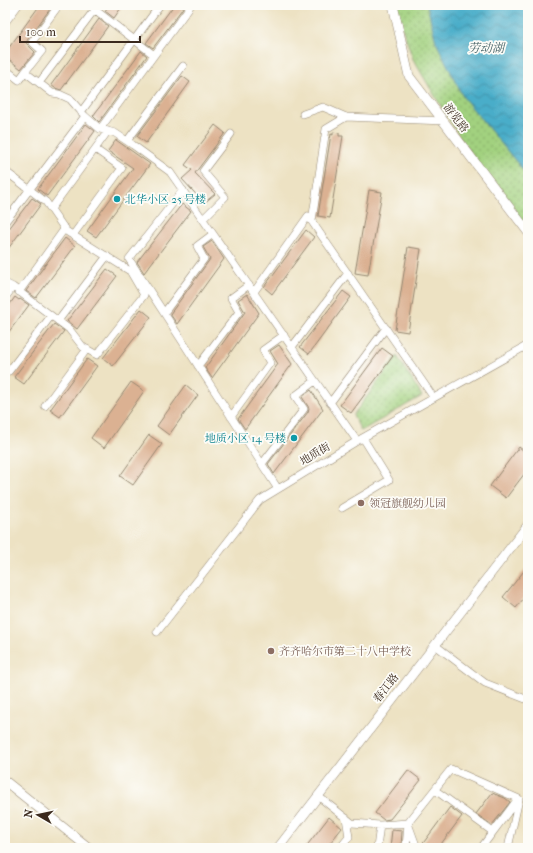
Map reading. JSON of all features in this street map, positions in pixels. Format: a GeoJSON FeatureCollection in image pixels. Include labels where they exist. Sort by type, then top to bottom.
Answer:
{"type":"FeatureCollection","features":[{"type":"Feature","properties":{"kind":"main road"},"geometry":{"type":"LineString","coordinates":[[5,21],[17,5]]}},
{"type":"Feature","properties":{"kind":"main road","name":"游览路"},"geometry":{"type":"LineString","coordinates":[[393,5],[409,76],[528,232]]}},
{"type":"Feature","properties":{"kind":"main road","name":"春江路"},"geometry":{"type":"LineString","coordinates":[[278,848],[528,524]]}},
{"type":"Feature","properties":{"kind":"main road"},"geometry":{"type":"LineString","coordinates":[[5,781],[90,848]]}},
{"type":"Feature","properties":{"kind":"street"},"geometry":{"type":"LineString","coordinates":[[7,74],[19,80],[42,51],[32,42],[59,5]]}},
{"type":"Feature","properties":{"kind":"street"},"geometry":{"type":"LineString","coordinates":[[5,222],[30,190],[160,5]]}},
{"type":"Feature","properties":{"kind":"street"},"geometry":{"type":"LineString","coordinates":[[100,129],[191,5]]}},
{"type":"Feature","properties":{"kind":"street"},"geometry":{"type":"LineString","coordinates":[[39,83],[94,6],[154,55]]}},
{"type":"Feature","properties":{"kind":"street"},"geometry":{"type":"LineString","coordinates":[[127,141],[183,66]]}},
{"type":"Feature","properties":{"kind":"street"},"geometry":{"type":"LineString","coordinates":[[26,72],[52,93],[59,94],[70,99],[83,114],[100,129],[115,133],[170,172],[330,403],[360,440],[389,480],[342,508]]}},
{"type":"Feature","properties":{"kind":"street"},"geometry":{"type":"LineString","coordinates":[[303,114],[323,107],[346,117],[444,121]]}},
{"type":"Feature","properties":{"kind":"street"},"geometry":{"type":"LineString","coordinates":[[312,221],[326,129],[346,117]]}},
{"type":"Feature","properties":{"kind":"street"},"geometry":{"type":"LineString","coordinates":[[51,209],[108,131]]}},
{"type":"Feature","properties":{"kind":"street"},"geometry":{"type":"LineString","coordinates":[[203,219],[225,197],[203,171],[231,134]]}},
{"type":"Feature","properties":{"kind":"street"},"geometry":{"type":"LineString","coordinates":[[73,235],[122,168],[96,149]]}},
{"type":"Feature","properties":{"kind":"street"},"geometry":{"type":"LineString","coordinates":[[5,171],[46,202],[66,230],[130,271],[144,295],[97,355],[83,347],[69,329],[16,289],[5,283]]}},
{"type":"Feature","properties":{"kind":"street"},"geometry":{"type":"LineString","coordinates":[[183,190],[129,259],[278,489]]}},
{"type":"Feature","properties":{"kind":"street"},"geometry":{"type":"LineString","coordinates":[[254,292],[308,216],[434,398]]}},
{"type":"Feature","properties":{"kind":"street"},"geometry":{"type":"LineString","coordinates":[[5,298],[16,289],[65,228]]}},
{"type":"Feature","properties":{"kind":"street"},"geometry":{"type":"LineString","coordinates":[[164,314],[204,259],[197,246],[213,234]]}},
{"type":"Feature","properties":{"kind":"street"},"geometry":{"type":"LineString","coordinates":[[58,321],[107,256]]}},
{"type":"Feature","properties":{"kind":"street"},"geometry":{"type":"LineString","coordinates":[[292,347],[348,273]]}},
{"type":"Feature","properties":{"kind":"street"},"geometry":{"type":"LineString","coordinates":[[198,366],[239,312],[231,298],[249,285]]}},
{"type":"Feature","properties":{"kind":"street"},"geometry":{"type":"LineString","coordinates":[[9,371],[51,316]]}},
{"type":"Feature","properties":{"kind":"street"},"geometry":{"type":"LineString","coordinates":[[330,403],[386,328]]}},
{"type":"Feature","properties":{"kind":"street"},"geometry":{"type":"LineString","coordinates":[[231,417],[270,363],[263,350],[284,335]]}},
{"type":"Feature","properties":{"kind":"street","name":"地质街"},"geometry":{"type":"LineString","coordinates":[[157,632],[260,500],[360,440],[528,345]]}},
{"type":"Feature","properties":{"kind":"street"},"geometry":{"type":"LineString","coordinates":[[45,406],[87,349]]}},
{"type":"Feature","properties":{"kind":"street"},"geometry":{"type":"LineString","coordinates":[[262,464],[304,409],[295,396],[315,381]]}},
{"type":"Feature","properties":{"kind":"street"},"geometry":{"type":"LineString","coordinates":[[435,645],[485,683],[528,700]]}},
{"type":"Feature","properties":{"kind":"street"},"geometry":{"type":"LineString","coordinates":[[406,848],[408,823],[451,769],[519,799]]}},
{"type":"Feature","properties":{"kind":"street"},"geometry":{"type":"LineString","coordinates":[[435,790],[493,832]]}},
{"type":"Feature","properties":{"kind":"street"},"geometry":{"type":"LineString","coordinates":[[318,796],[352,823],[380,825],[408,823]]}},
{"type":"Feature","properties":{"kind":"street"},"geometry":{"type":"LineString","coordinates":[[481,848],[519,799]]}},
{"type":"Feature","properties":{"kind":"street"},"geometry":{"type":"LineString","coordinates":[[508,848],[519,799]]}},
{"type":"Feature","properties":{"kind":"street"},"geometry":{"type":"LineString","coordinates":[[346,818],[349,837],[346,848]]}},
{"type":"Feature","properties":{"kind":"street"},"geometry":{"type":"LineString","coordinates":[[408,823],[417,848]]}},
{"type":"Feature","properties":{"kind":"street"},"geometry":{"type":"LineString","coordinates":[[377,848],[380,825]]}},
{"type":"Feature","properties":{"kind":"street"},"geometry":{"type":"LineString","coordinates":[[340,848],[349,837]]}},
{"type":"Feature","properties":{"kind":"green space","name":"劳动湖"},"geometry":{"type":"Polygon","coordinates":[[[396,5],[528,5],[528,233],[480,169],[413,59],[401,25],[396,5]]]}},
{"type":"Feature","properties":{"kind":"green space"},"geometry":{"type":"Polygon","coordinates":[[[397,356],[422,396],[361,431],[353,415],[397,356]]]}},
{"type":"Feature","properties":{"kind":"water","name":"劳动湖"},"geometry":{"type":"Polygon","coordinates":[[[427,5],[528,5],[528,176],[463,97],[436,42],[427,5]]]}},
{"type":"Feature","properties":{"kind":"building"},"geometry":{"type":"Polygon","coordinates":[[[40,5],[53,5],[26,43],[35,52],[21,69],[5,56],[5,53],[40,5]]]}},
{"type":"Feature","properties":{"kind":"building"},"geometry":{"type":"Polygon","coordinates":[[[109,5],[123,5],[114,18],[105,11],[109,5]]]}},
{"type":"Feature","properties":{"kind":"building"},"geometry":{"type":"Polygon","coordinates":[[[174,5],[185,5],[153,48],[146,43],[174,5]]]}},
{"type":"Feature","properties":{"kind":"building"},"geometry":{"type":"Polygon","coordinates":[[[99,19],[108,26],[61,90],[55,88],[51,85],[99,19]]]}},
{"type":"Feature","properties":{"kind":"building"},"geometry":{"type":"Polygon","coordinates":[[[141,51],[147,56],[99,122],[93,116],[141,51]]]}},
{"type":"Feature","properties":{"kind":"building"},"geometry":{"type":"Polygon","coordinates":[[[182,76],[190,82],[146,143],[137,136],[182,76]]]}},
{"type":"Feature","properties":{"kind":"building"},"geometry":{"type":"Polygon","coordinates":[[[86,124],[95,131],[47,196],[38,189],[86,124]]]}},
{"type":"Feature","properties":{"kind":"building"},"geometry":{"type":"Polygon","coordinates":[[[215,125],[225,133],[195,173],[215,194],[204,203],[182,179],[192,170],[185,165],[215,125]]]}},
{"type":"Feature","properties":{"kind":"building"},"geometry":{"type":"Polygon","coordinates":[[[333,132],[339,133],[339,136],[343,136],[330,218],[318,216],[331,134],[333,135],[333,132]]]}},
{"type":"Feature","properties":{"kind":"building","name":"北华小区 25 号楼"},"geometry":{"type":"Polygon","coordinates":[[[116,140],[150,164],[96,237],[87,231],[133,168],[108,151],[116,140]]]}},
{"type":"Feature","properties":{"kind":"building"},"geometry":{"type":"Polygon","coordinates":[[[369,190],[382,192],[368,275],[355,273],[369,190]]]}},
{"type":"Feature","properties":{"kind":"building"},"geometry":{"type":"Polygon","coordinates":[[[32,198],[41,204],[5,253],[5,234],[32,198]]]}},
{"type":"Feature","properties":{"kind":"building"},"geometry":{"type":"Polygon","coordinates":[[[182,204],[191,211],[144,273],[137,262],[182,204]]]}},
{"type":"Feature","properties":{"kind":"building"},"geometry":{"type":"Polygon","coordinates":[[[306,230],[314,237],[272,294],[264,287],[306,230]]]}},
{"type":"Feature","properties":{"kind":"building"},"geometry":{"type":"Polygon","coordinates":[[[65,238],[75,246],[36,298],[26,291],[65,238]]]}},
{"type":"Feature","properties":{"kind":"building"},"geometry":{"type":"Polygon","coordinates":[[[212,241],[224,259],[177,324],[170,314],[210,259],[203,247],[212,241]]]}},
{"type":"Feature","properties":{"kind":"building"},"geometry":{"type":"Polygon","coordinates":[[[408,247],[421,249],[408,332],[395,330],[408,247]]]}},
{"type":"Feature","properties":{"kind":"building"},"geometry":{"type":"Polygon","coordinates":[[[107,269],[117,276],[77,329],[67,321],[107,269]]]}},
{"type":"Feature","properties":{"kind":"building"},"geometry":{"type":"Polygon","coordinates":[[[343,291],[351,297],[309,354],[300,347],[343,291]]]}},
{"type":"Feature","properties":{"kind":"building"},"geometry":{"type":"Polygon","coordinates":[[[247,294],[259,313],[212,378],[205,368],[245,312],[238,300],[247,294]]]}},
{"type":"Feature","properties":{"kind":"building"},"geometry":{"type":"Polygon","coordinates":[[[15,297],[29,305],[5,337],[5,311],[15,297]]]}},
{"type":"Feature","properties":{"kind":"building"},"geometry":{"type":"Polygon","coordinates":[[[141,309],[151,317],[113,366],[103,358],[141,309]]]}},
{"type":"Feature","properties":{"kind":"building"},"geometry":{"type":"Polygon","coordinates":[[[54,324],[64,331],[24,384],[14,377],[54,324]]]}},
{"type":"Feature","properties":{"kind":"building"},"geometry":{"type":"Polygon","coordinates":[[[279,345],[292,364],[245,429],[238,419],[278,364],[270,351],[279,345]]]}},
{"type":"Feature","properties":{"kind":"building"},"geometry":{"type":"Polygon","coordinates":[[[382,348],[393,356],[351,413],[340,405],[382,348]]]}},
{"type":"Feature","properties":{"kind":"building"},"geometry":{"type":"Polygon","coordinates":[[[87,359],[97,366],[60,417],[50,410],[87,359]]]}},
{"type":"Feature","properties":{"kind":"building"},"geometry":{"type":"Polygon","coordinates":[[[131,382],[144,391],[104,448],[91,438],[131,382]]]}},
{"type":"Feature","properties":{"kind":"building"},"geometry":{"type":"Polygon","coordinates":[[[186,385],[198,395],[169,435],[157,426],[186,385]]]}},
{"type":"Feature","properties":{"kind":"building","name":"地质小区 14 号楼"},"geometry":{"type":"Polygon","coordinates":[[[311,390],[323,409],[274,474],[268,464],[308,412],[309,408],[302,397],[311,390]]]}},
{"type":"Feature","properties":{"kind":"building"},"geometry":{"type":"Polygon","coordinates":[[[149,435],[162,444],[133,485],[120,476],[149,435]]]}},
{"type":"Feature","properties":{"kind":"building"},"geometry":{"type":"Polygon","coordinates":[[[519,447],[528,454],[528,469],[506,498],[490,486],[519,447]]]}},
{"type":"Feature","properties":{"kind":"building"},"geometry":{"type":"Polygon","coordinates":[[[528,566],[528,593],[516,608],[503,597],[528,566]]]}},
{"type":"Feature","properties":{"kind":"building"},"geometry":{"type":"Polygon","coordinates":[[[408,770],[421,780],[390,819],[384,820],[375,813],[408,770]]]}},
{"type":"Feature","properties":{"kind":"building"},"geometry":{"type":"Polygon","coordinates":[[[492,793],[505,798],[510,802],[492,825],[476,814],[492,793]]]}},
{"type":"Feature","properties":{"kind":"building"},"geometry":{"type":"Polygon","coordinates":[[[450,807],[462,816],[438,848],[422,848],[421,846],[450,807]]]}},
{"type":"Feature","properties":{"kind":"building"},"geometry":{"type":"Polygon","coordinates":[[[329,817],[342,828],[326,848],[305,848],[329,817]]]}},
{"type":"Feature","properties":{"kind":"building"},"geometry":{"type":"Polygon","coordinates":[[[392,830],[402,831],[401,848],[390,848],[392,830]]]}},
{"type":"Feature","properties":{"kind":"place","name":"北华小区 25 号楼"},"geometry":{"type":"Point","coordinates":[117,199]}},
{"type":"Feature","properties":{"kind":"place","name":"地质小区 14 号楼"},"geometry":{"type":"Point","coordinates":[294,438]}},
{"type":"Feature","properties":{"kind":"place","name":"领冠旗舰幼儿园"},"geometry":{"type":"Point","coordinates":[361,503]}},
{"type":"Feature","properties":{"kind":"place","name":"齐齐哈尔市第二十八中学校"},"geometry":{"type":"Point","coordinates":[271,651]}}]}
